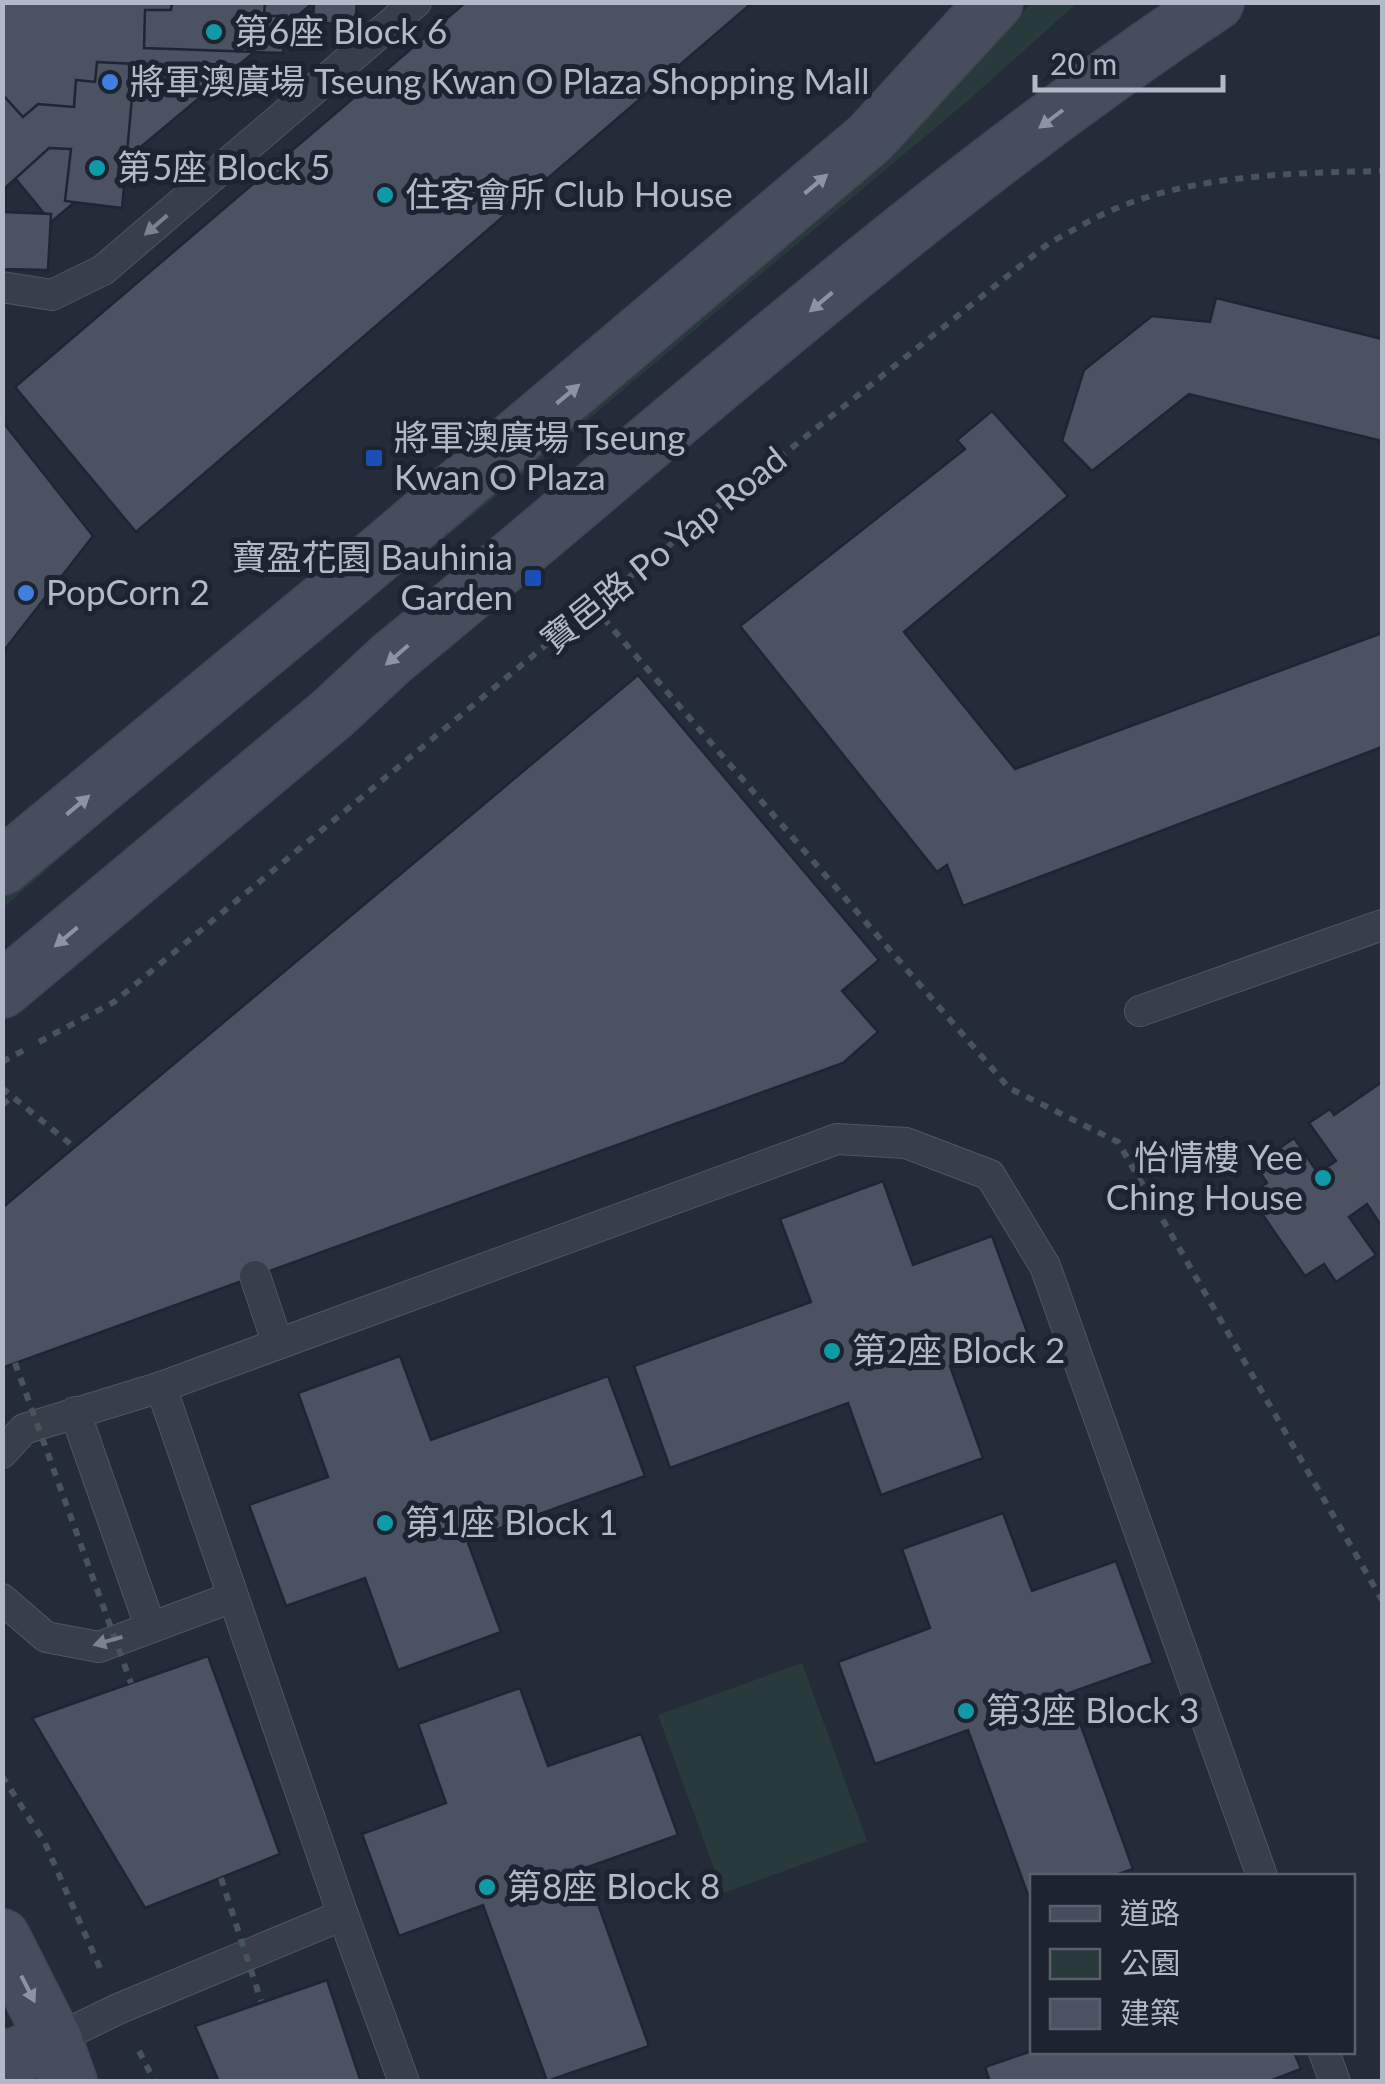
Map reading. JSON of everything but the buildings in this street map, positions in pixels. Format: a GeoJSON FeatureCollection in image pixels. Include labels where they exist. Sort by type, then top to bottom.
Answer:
{"type":"FeatureCollection","features":[{"type":"Feature","properties":{"kind":"main road"},"geometry":{"type":"LineString","coordinates":[[2,867],[354,576],[870,138],[994,2]]}},
{"type":"Feature","properties":{"kind":"main road"},"geometry":{"type":"LineString","coordinates":[[2,990],[392,658],[950,194],[1126,62],[1216,2]]}},
{"type":"Feature","properties":{"kind":"main road"},"geometry":{"type":"LineString","coordinates":[[2,1938],[62,2061]]}},
{"type":"Feature","properties":{"kind":"main road"},"geometry":{"type":"LineString","coordinates":[[2,2057],[62,2061]]}},
{"type":"Feature","properties":{"kind":"lane"},"geometry":{"type":"LineString","coordinates":[[2,288],[52,294],[103,270],[416,2]]}},
{"type":"Feature","properties":{"kind":"lane"},"geometry":{"type":"LineString","coordinates":[[1140,1012],[1382,925]]}},
{"type":"Feature","properties":{"kind":"lane"},"geometry":{"type":"LineString","coordinates":[[2,1452],[24,1429],[161,1386],[837,1139],[906,1143],[990,1175],[1045,1266],[1261,1874]]}},
{"type":"Feature","properties":{"kind":"lane"},"geometry":{"type":"LineString","coordinates":[[255,1276],[277,1342]]}},
{"type":"Feature","properties":{"kind":"lane"},"geometry":{"type":"LineString","coordinates":[[161,1386],[404,2082]]}},
{"type":"Feature","properties":{"kind":"lane"},"geometry":{"type":"LineString","coordinates":[[76,1412],[150,1626]]}},
{"type":"Feature","properties":{"kind":"lane"},"geometry":{"type":"LineString","coordinates":[[2,1599],[46,1637],[99,1646],[232,1597]]}},
{"type":"Feature","properties":{"kind":"lane"},"geometry":{"type":"LineString","coordinates":[[62,2061],[118,2009],[343,1915]]}},
{"type":"Feature","properties":{"kind":"lane"},"geometry":{"type":"LineString","coordinates":[[1325,2054],[1335,2082]]}},
{"type":"Feature","properties":{"kind":"path","name":"寶邑路 Po Yap Road"},"geometry":{"type":"LineString","coordinates":[[2,1062],[114,1002],[594,606],[1049,244],[1118,207],[1197,185],[1305,172],[1382,171]]}},
{"type":"Feature","properties":{"kind":"path"},"geometry":{"type":"LineString","coordinates":[[594,606],[1010,1088],[1118,1142],[1382,1600]]}},
{"type":"Feature","properties":{"kind":"path"},"geometry":{"type":"LineString","coordinates":[[2,1088],[74,1148]]}},
{"type":"Feature","properties":{"kind":"path"},"geometry":{"type":"LineString","coordinates":[[2,1104],[12,1097]]}},
{"type":"Feature","properties":{"kind":"path"},"geometry":{"type":"LineString","coordinates":[[15,1363],[131,1683]]}},
{"type":"Feature","properties":{"kind":"path"},"geometry":{"type":"LineString","coordinates":[[2,1776],[45,1842],[154,2082]]}},
{"type":"Feature","properties":{"kind":"path"},"geometry":{"type":"LineString","coordinates":[[222,1878],[261,2002]]}},
{"type":"Feature","properties":{"kind":"green space"},"geometry":{"type":"Polygon","coordinates":[[[1031,3],[1077,3],[971,98],[522,475],[193,742],[3,908],[2,882],[951,90],[1031,3]]]}},
{"type":"Feature","properties":{"kind":"green space"},"geometry":{"type":"Polygon","coordinates":[[[802,1663],[867,1841],[723,1893],[658,1715],[802,1663]]]}},
{"type":"Feature","properties":{"kind":"place","name":"第6座 Block 6"},"geometry":{"type":"Point","coordinates":[214,32]}},
{"type":"Feature","properties":{"kind":"place","name":"將軍澳廣場 Tseung Kwan O Plaza Shopping Mall"},"geometry":{"type":"Point","coordinates":[110,82]}},
{"type":"Feature","properties":{"kind":"place","name":"第5座 Block 5"},"geometry":{"type":"Point","coordinates":[97,168]}},
{"type":"Feature","properties":{"kind":"place","name":"住客會所 Club House"},"geometry":{"type":"Point","coordinates":[385,195]}},
{"type":"Feature","properties":{"kind":"place","name":"將軍澳廣場 Tseung Kwan O Plaza"},"geometry":{"type":"Point","coordinates":[374,458]}},
{"type":"Feature","properties":{"kind":"place","name":"寶盈花園 Bauhinia Garden"},"geometry":{"type":"Point","coordinates":[533,578]}},
{"type":"Feature","properties":{"kind":"place","name":"PopCorn 2"},"geometry":{"type":"Point","coordinates":[26,593]}},
{"type":"Feature","properties":{"kind":"place","name":"怡情樓 Yee Ching House"},"geometry":{"type":"Point","coordinates":[1323,1178]}},
{"type":"Feature","properties":{"kind":"place","name":"第2座 Block 2"},"geometry":{"type":"Point","coordinates":[832,1351]}},
{"type":"Feature","properties":{"kind":"place","name":"第1座 Block 1"},"geometry":{"type":"Point","coordinates":[385,1523]}},
{"type":"Feature","properties":{"kind":"place","name":"第3座 Block 3"},"geometry":{"type":"Point","coordinates":[966,1711]}},
{"type":"Feature","properties":{"kind":"place","name":"第8座 Block 8"},"geometry":{"type":"Point","coordinates":[487,1887]}}]}
